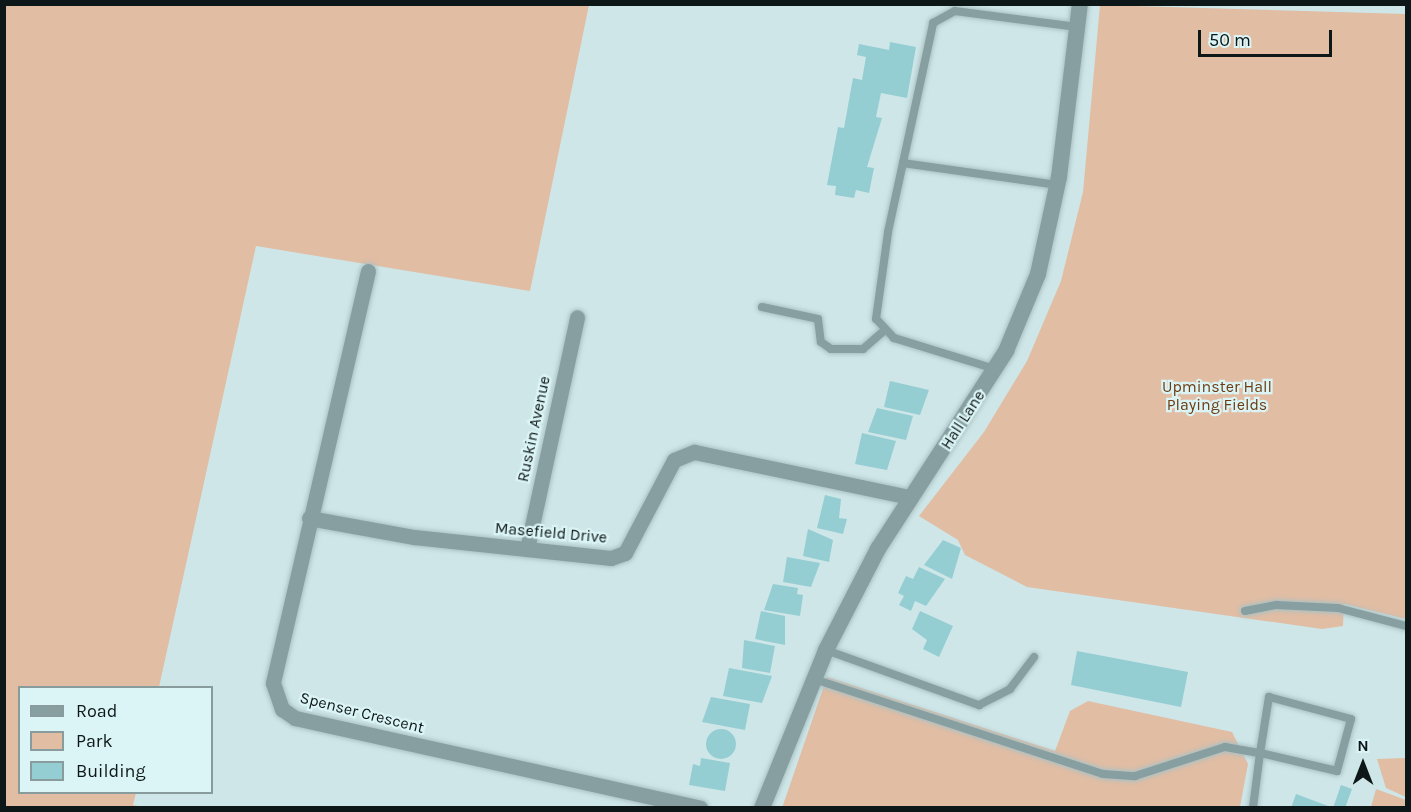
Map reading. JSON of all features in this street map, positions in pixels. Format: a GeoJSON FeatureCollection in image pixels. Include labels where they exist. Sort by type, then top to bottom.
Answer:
{"type":"FeatureCollection","features":[{"type":"Feature","properties":{"kind":"street","name":"Hall Lane"},"geometry":{"type":"LineString","coordinates":[[762,807],[826,650],[910,497],[995,369],[1038,274],[1057,185],[1080,4]]}},
{"type":"Feature","properties":{"kind":"street","name":"Spenser Crescent"},"geometry":{"type":"LineString","coordinates":[[368,271],[309,518],[273,683],[275,696],[288,714],[700,807]]}},
{"type":"Feature","properties":{"kind":"street","name":"Ruskin Avenue"},"geometry":{"type":"LineString","coordinates":[[527,549],[576,317]]}},
{"type":"Feature","properties":{"kind":"street","name":"Masefield Drive"},"geometry":{"type":"LineString","coordinates":[[309,518],[527,549],[611,558],[625,553],[674,460],[694,452],[910,497]]}},
{"type":"Feature","properties":{"kind":"lane"},"geometry":{"type":"LineString","coordinates":[[995,369],[884,331],[876,319],[903,164],[933,22],[955,11],[1078,27]]}},
{"type":"Feature","properties":{"kind":"lane"},"geometry":{"type":"LineString","coordinates":[[903,164],[1057,185]]}},
{"type":"Feature","properties":{"kind":"lane"},"geometry":{"type":"LineString","coordinates":[[762,307],[818,319],[821,342],[831,349],[863,349],[884,331]]}},
{"type":"Feature","properties":{"kind":"lane"},"geometry":{"type":"LineString","coordinates":[[1245,611],[1276,605],[1338,608],[1407,626]]}},
{"type":"Feature","properties":{"kind":"lane"},"geometry":{"type":"LineString","coordinates":[[826,650],[979,705],[1010,689],[1034,657]]}},
{"type":"Feature","properties":{"kind":"lane"},"geometry":{"type":"LineString","coordinates":[[814,679],[1104,774],[1135,776],[1225,747],[1260,753],[1337,771],[1351,719],[1269,697],[1260,753],[1253,807]]}},
{"type":"Feature","properties":{"kind":"green space"},"geometry":{"type":"Polygon","coordinates":[[[5,5],[589,5],[530,291],[256,246],[159,686],[18,686],[18,794],[136,794],[133,805],[143,807],[5,807],[5,5]]]}},
{"type":"Feature","properties":{"kind":"green space","name":"Upminster Hall Playing Fields"},"geometry":{"type":"Polygon","coordinates":[[[1100,5],[1406,14],[1406,619],[1344,604],[1343,626],[1322,629],[1027,587],[965,555],[958,540],[919,516],[984,432],[1027,361],[1061,281],[1083,192],[1100,5]]]}},
{"type":"Feature","properties":{"kind":"green space"},"geometry":{"type":"Polygon","coordinates":[[[827,677],[1055,751],[1070,711],[1088,701],[1232,732],[1248,764],[1240,807],[782,808],[827,677]]]}},
{"type":"Feature","properties":{"kind":"green space"},"geometry":{"type":"Polygon","coordinates":[[[1406,758],[1406,797],[1386,788],[1377,759],[1406,758]]]}},
{"type":"Feature","properties":{"kind":"green space"},"geometry":{"type":"Polygon","coordinates":[[[1376,789],[1406,800],[1406,807],[1371,807],[1376,789]]]}},
{"type":"Feature","properties":{"kind":"building"},"geometry":{"type":"Polygon","coordinates":[[[890,42],[916,47],[907,98],[881,93],[876,117],[882,118],[867,167],[874,168],[869,193],[856,190],[854,198],[835,195],[836,186],[827,185],[838,127],[844,128],[853,78],[862,80],[866,57],[857,55],[859,44],[889,50],[890,42]]]}},
{"type":"Feature","properties":{"kind":"building"},"geometry":{"type":"Polygon","coordinates":[[[890,381],[929,390],[920,415],[884,407],[890,381]]]}},
{"type":"Feature","properties":{"kind":"building"},"geometry":{"type":"Polygon","coordinates":[[[877,408],[913,416],[906,440],[868,432],[877,408]]]}},
{"type":"Feature","properties":{"kind":"building"},"geometry":{"type":"Polygon","coordinates":[[[862,433],[896,441],[887,470],[855,464],[862,433]]]}},
{"type":"Feature","properties":{"kind":"building"},"geometry":{"type":"Polygon","coordinates":[[[825,495],[841,499],[839,518],[847,519],[843,534],[817,528],[825,495]]]}},
{"type":"Feature","properties":{"kind":"building"},"geometry":{"type":"Polygon","coordinates":[[[808,529],[833,540],[829,562],[803,556],[808,529]]]}},
{"type":"Feature","properties":{"kind":"building"},"geometry":{"type":"Polygon","coordinates":[[[943,540],[961,548],[952,579],[924,565],[943,540]]]}},
{"type":"Feature","properties":{"kind":"building"},"geometry":{"type":"Polygon","coordinates":[[[787,557],[820,563],[811,587],[783,582],[787,557]]]}},
{"type":"Feature","properties":{"kind":"building"},"geometry":{"type":"Polygon","coordinates":[[[919,567],[945,579],[926,606],[915,601],[911,611],[899,605],[904,596],[898,593],[906,576],[913,579],[919,567]]]}},
{"type":"Feature","properties":{"kind":"building"},"geometry":{"type":"Polygon","coordinates":[[[773,584],[798,588],[797,594],[803,595],[800,616],[764,610],[773,584]]]}},
{"type":"Feature","properties":{"kind":"building"},"geometry":{"type":"Polygon","coordinates":[[[761,611],[785,616],[785,645],[755,639],[761,611]]]}},
{"type":"Feature","properties":{"kind":"building"},"geometry":{"type":"Polygon","coordinates":[[[920,611],[953,626],[939,657],[923,649],[927,640],[912,629],[920,611]]]}},
{"type":"Feature","properties":{"kind":"building"},"geometry":{"type":"Polygon","coordinates":[[[744,640],[775,646],[770,673],[742,668],[744,640]]]}},
{"type":"Feature","properties":{"kind":"building"},"geometry":{"type":"Polygon","coordinates":[[[1077,651],[1188,672],[1181,707],[1071,685],[1077,651]]]}},
{"type":"Feature","properties":{"kind":"building"},"geometry":{"type":"Polygon","coordinates":[[[729,668],[772,676],[762,703],[723,696],[729,668]]]}},
{"type":"Feature","properties":{"kind":"building"},"geometry":{"type":"Polygon","coordinates":[[[711,697],[750,704],[745,730],[702,722],[711,697]]]}},
{"type":"Feature","properties":{"kind":"building"},"geometry":{"type":"Polygon","coordinates":[[[721,729],[732,733],[736,744],[732,755],[721,759],[710,755],[706,744],[710,733],[721,729]]]}},
{"type":"Feature","properties":{"kind":"building"},"geometry":{"type":"Polygon","coordinates":[[[701,758],[730,763],[725,791],[689,785],[693,764],[700,766],[701,758]]]}},
{"type":"Feature","properties":{"kind":"building"},"geometry":{"type":"Polygon","coordinates":[[[1341,785],[1352,789],[1345,808],[1333,808],[1341,785]]]}},
{"type":"Feature","properties":{"kind":"building"},"geometry":{"type":"Polygon","coordinates":[[[1296,794],[1331,807],[1331,808],[1291,808],[1296,794]]]}}]}
